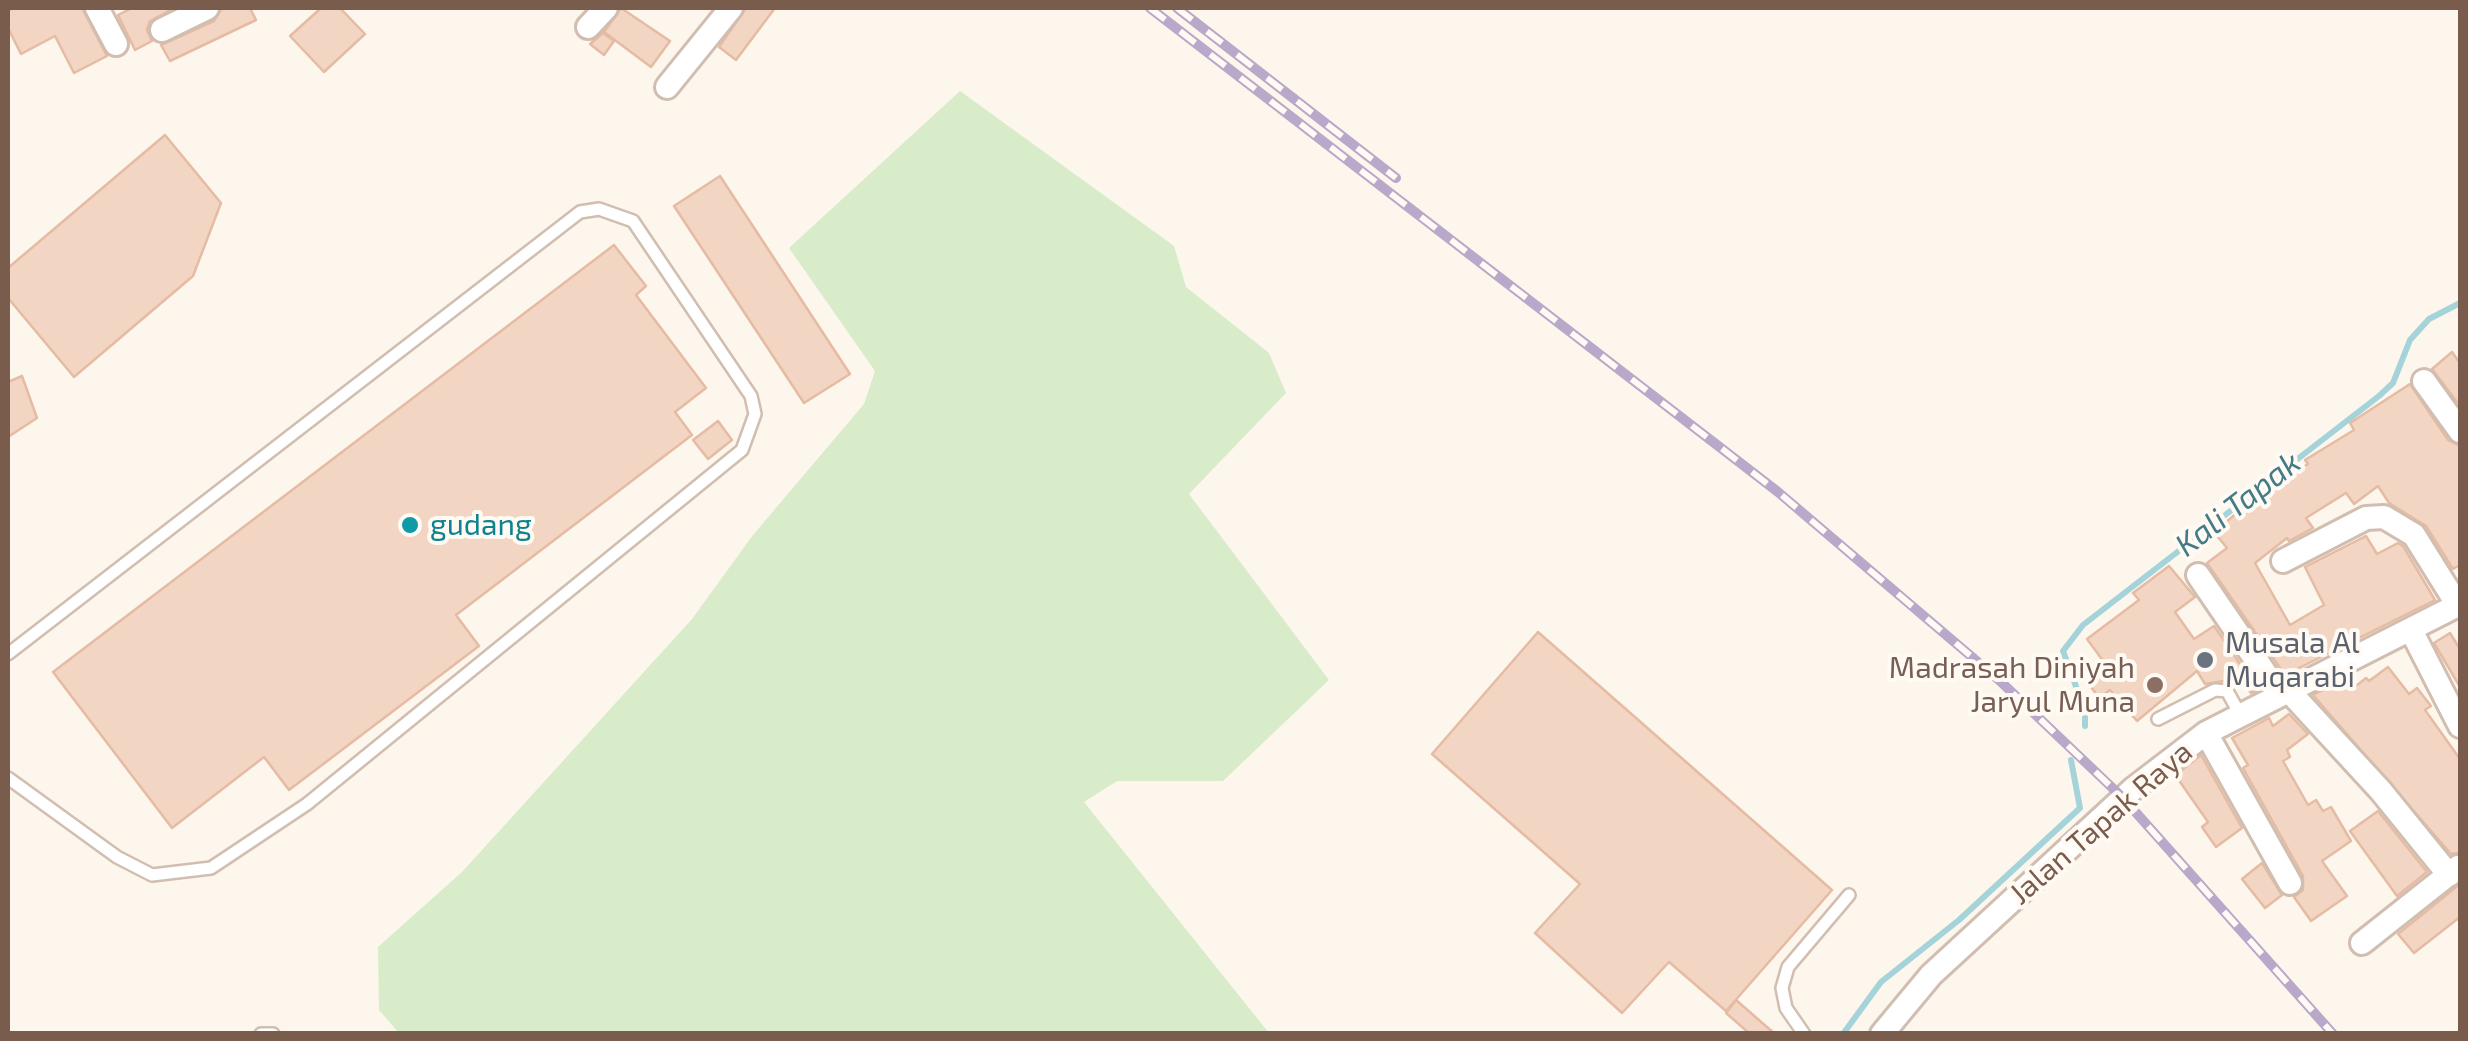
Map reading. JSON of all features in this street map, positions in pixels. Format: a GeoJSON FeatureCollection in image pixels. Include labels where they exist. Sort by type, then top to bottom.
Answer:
{"type":"FeatureCollection","features":[{"type":"Feature","properties":{"kind":"street"},"geometry":{"type":"LineString","coordinates":[[97,8],[116,44]]}},
{"type":"Feature","properties":{"kind":"street"},"geometry":{"type":"LineString","coordinates":[[162,30],[207,8]]}},
{"type":"Feature","properties":{"kind":"street"},"geometry":{"type":"LineString","coordinates":[[588,27],[606,8]]}},
{"type":"Feature","properties":{"kind":"street"},"geometry":{"type":"LineString","coordinates":[[668,88],[732,8]]}},
{"type":"Feature","properties":{"kind":"street"},"geometry":{"type":"LineString","coordinates":[[2424,381],[2460,431]]}},
{"type":"Feature","properties":{"kind":"street"},"geometry":{"type":"LineString","coordinates":[[2284,561],[2366,518],[2384,517],[2414,535],[2459,604]]}},
{"type":"Feature","properties":{"kind":"street"},"geometry":{"type":"LineString","coordinates":[[2198,574],[2284,692],[2455,870],[2362,943]]}},
{"type":"Feature","properties":{"kind":"street","name":"Jalan Tapak Raya"},"geometry":{"type":"LineString","coordinates":[[1882,1034],[1930,974],[2133,789],[2206,732],[2412,632],[2459,604]]}},
{"type":"Feature","properties":{"kind":"street"},"geometry":{"type":"LineString","coordinates":[[2412,632],[2460,726]]}},
{"type":"Feature","properties":{"kind":"street"},"geometry":{"type":"LineString","coordinates":[[2206,732],[2290,883]]}},
{"type":"Feature","properties":{"kind":"lane"},"geometry":{"type":"LineString","coordinates":[[8,654],[580,212],[599,209],[633,221],[751,396],[752,431],[742,450],[307,804],[210,868],[152,875],[118,857],[8,778]]}},
{"type":"Feature","properties":{"kind":"lane"},"geometry":{"type":"LineString","coordinates":[[2158,719],[2216,690],[2227,691],[2241,716]]}},
{"type":"Feature","properties":{"kind":"lane"},"geometry":{"type":"LineString","coordinates":[[1803,1032],[1786,1008],[1782,988],[1788,968],[1850,895]]}},
{"type":"Feature","properties":{"kind":"lane"},"geometry":{"type":"LineString","coordinates":[[261,1034],[273,1034]]}},
{"type":"Feature","properties":{"kind":"green space"},"geometry":{"type":"Polygon","coordinates":[[[960,91],[1174,246],[1186,287],[1269,353],[1286,393],[1189,494],[1329,680],[1223,781],[1117,781],[1084,802],[1269,1033],[399,1033],[379,1010],[378,947],[462,872],[692,619],[753,535],[864,404],[875,371],[789,248],[960,91]]]}},
{"type":"Feature","properties":{"kind":"building"},"geometry":{"type":"Polygon","coordinates":[[[82,8],[107,56],[74,73],[55,36],[21,54],[8,28],[8,11],[82,8]]]}},
{"type":"Feature","properties":{"kind":"building"},"geometry":{"type":"Polygon","coordinates":[[[132,8],[174,8],[150,21],[147,30],[152,41],[135,50],[118,15],[132,8]]]}},
{"type":"Feature","properties":{"kind":"building"},"geometry":{"type":"Polygon","coordinates":[[[222,8],[250,8],[256,20],[170,61],[161,45],[214,21],[222,8]]]}},
{"type":"Feature","properties":{"kind":"building"},"geometry":{"type":"Polygon","coordinates":[[[321,8],[340,8],[365,34],[324,72],[290,36],[321,8]]]}},
{"type":"Feature","properties":{"kind":"building"},"geometry":{"type":"Polygon","coordinates":[[[621,8],[670,41],[651,67],[604,32],[621,8]]]}},
{"type":"Feature","properties":{"kind":"building"},"geometry":{"type":"Polygon","coordinates":[[[746,8],[775,8],[736,60],[719,47],[746,8]]]}},
{"type":"Feature","properties":{"kind":"building"},"geometry":{"type":"Polygon","coordinates":[[[603,33],[614,41],[604,55],[590,44],[603,33]]]}},
{"type":"Feature","properties":{"kind":"building"},"geometry":{"type":"Polygon","coordinates":[[[165,135],[221,203],[193,276],[74,377],[8,298],[8,268],[165,135]]]}},
{"type":"Feature","properties":{"kind":"building"},"geometry":{"type":"Polygon","coordinates":[[[720,176],[850,374],[804,403],[674,206],[720,176]]]}},
{"type":"Feature","properties":{"kind":"building","name":"gudang"},"geometry":{"type":"Polygon","coordinates":[[[614,245],[646,286],[636,295],[706,388],[675,412],[692,435],[456,615],[479,646],[289,790],[264,757],[172,828],[53,672],[614,245]]]}},
{"type":"Feature","properties":{"kind":"building"},"geometry":{"type":"Polygon","coordinates":[[[2452,352],[2460,363],[2460,406],[2432,369],[2452,352]]]}},
{"type":"Feature","properties":{"kind":"building"},"geometry":{"type":"Polygon","coordinates":[[[22,376],[37,418],[8,437],[8,382],[22,376]]]}},
{"type":"Feature","properties":{"kind":"building"},"geometry":{"type":"Polygon","coordinates":[[[2410,384],[2448,440],[2460,446],[2460,565],[2453,569],[2426,526],[2389,503],[2378,486],[2354,504],[2346,493],[2306,518],[2313,528],[2289,541],[2287,538],[2255,563],[2290,625],[2324,605],[2305,567],[2366,536],[2377,554],[2398,543],[2403,546],[2435,600],[2285,675],[2207,563],[2227,548],[2214,532],[2261,493],[2308,464],[2305,460],[2354,430],[2350,423],[2410,384]]]}},
{"type":"Feature","properties":{"kind":"building"},"geometry":{"type":"Polygon","coordinates":[[[718,421],[732,440],[708,459],[693,440],[718,421]]]}},
{"type":"Feature","properties":{"kind":"building"},"geometry":{"type":"Polygon","coordinates":[[[2169,566],[2195,597],[2175,612],[2194,639],[2214,626],[2258,690],[2251,693],[2237,672],[2224,681],[2205,684],[2197,671],[2137,721],[2110,690],[2099,698],[2089,684],[2109,669],[2087,639],[2139,600],[2133,593],[2169,566]]]}},
{"type":"Feature","properties":{"kind":"building"},"geometry":{"type":"Polygon","coordinates":[[[1538,632],[1832,890],[1726,1011],[1669,962],[1622,1013],[1535,933],[1580,884],[1432,754],[1538,632]]]}},
{"type":"Feature","properties":{"kind":"building"},"geometry":{"type":"Polygon","coordinates":[[[2450,633],[2460,649],[2460,687],[2434,643],[2450,633]]]}},
{"type":"Feature","properties":{"kind":"building"},"geometry":{"type":"Polygon","coordinates":[[[2388,667],[2409,694],[2417,688],[2431,706],[2425,710],[2460,759],[2460,853],[2451,854],[2313,695],[2349,677],[2356,686],[2388,667]]]}},
{"type":"Feature","properties":{"kind":"building"},"geometry":{"type":"Polygon","coordinates":[[[2289,714],[2308,734],[2287,750],[2290,757],[2283,761],[2308,805],[2316,800],[2323,811],[2331,807],[2351,841],[2322,861],[2347,896],[2311,921],[2294,897],[2303,890],[2303,876],[2243,768],[2248,765],[2232,738],[2269,718],[2273,726],[2289,714]]]}},
{"type":"Feature","properties":{"kind":"building"},"geometry":{"type":"Polygon","coordinates":[[[2201,755],[2242,828],[2216,847],[2202,827],[2208,822],[2178,779],[2178,773],[2201,755]]]}},
{"type":"Feature","properties":{"kind":"building"},"geometry":{"type":"Polygon","coordinates":[[[2378,811],[2427,872],[2397,896],[2350,831],[2378,811]]]}},
{"type":"Feature","properties":{"kind":"building"},"geometry":{"type":"Polygon","coordinates":[[[2262,863],[2282,895],[2265,908],[2242,879],[2262,863]]]}},
{"type":"Feature","properties":{"kind":"building"},"geometry":{"type":"Polygon","coordinates":[[[2460,884],[2460,917],[2414,953],[2398,934],[2460,884]]]}},
{"type":"Feature","properties":{"kind":"building"},"geometry":{"type":"Polygon","coordinates":[[[1736,1000],[1775,1034],[1750,1034],[1726,1013],[1736,1000]]]}},
{"type":"Feature","properties":{"kind":"waterway","name":"Kali Tapak"},"geometry":{"type":"LineString","coordinates":[[2085,726],[2085,711],[2063,651],[2083,625],[2379,396],[2393,383],[2410,340],[2429,319],[2460,303]]}},
{"type":"Feature","properties":{"kind":"waterway","name":"Kali Tapak"},"geometry":{"type":"LineString","coordinates":[[1843,1034],[1881,982],[1959,920],[2080,808],[2071,760]]}},
{"type":"Feature","properties":{"kind":"railway"},"geometry":{"type":"LineString","coordinates":[[1150,8],[1778,492],[1999,680],[2123,798],[2333,1034]]}},
{"type":"Feature","properties":{"kind":"railway"},"geometry":{"type":"LineString","coordinates":[[1177,8],[1396,178]]}},
{"type":"Feature","properties":{"kind":"place","name":"gudang"},"geometry":{"type":"Point","coordinates":[410,525]}},
{"type":"Feature","properties":{"kind":"place","name":"Musala Al Muqarabi"},"geometry":{"type":"Point","coordinates":[2205,660]}},
{"type":"Feature","properties":{"kind":"place","name":"Madrasah Diniyah Jaryul Muna"},"geometry":{"type":"Point","coordinates":[2155,685]}}]}
